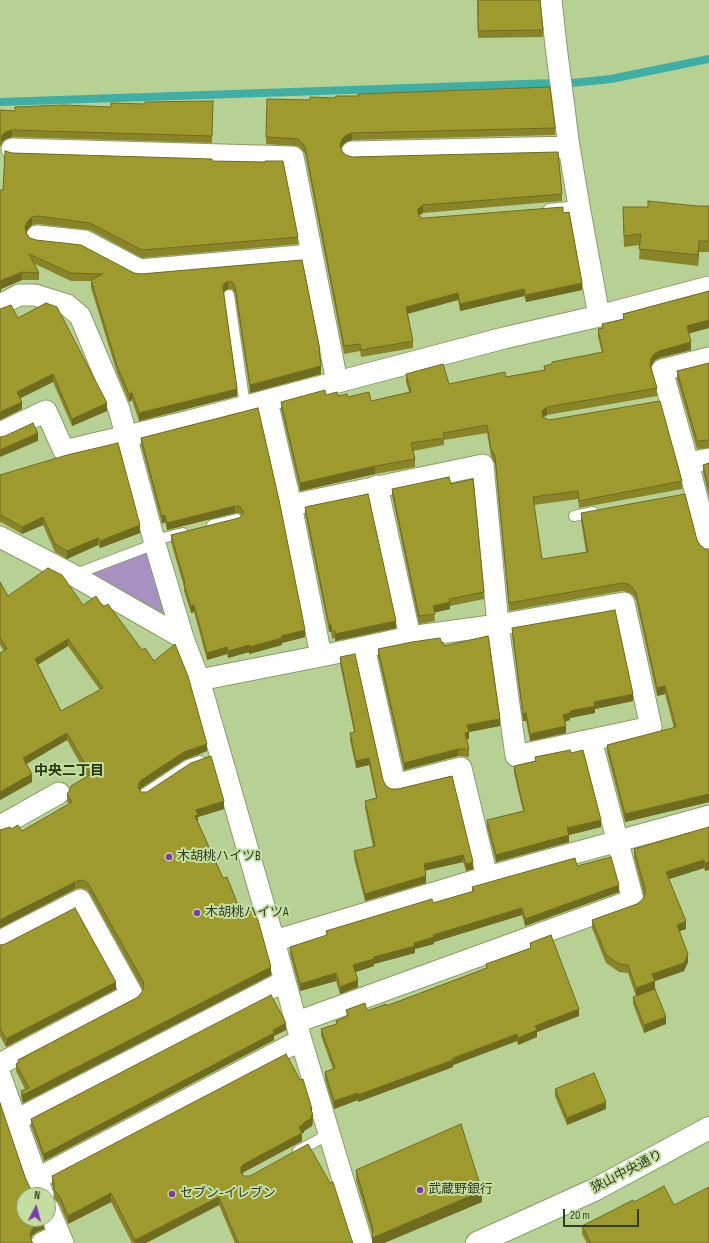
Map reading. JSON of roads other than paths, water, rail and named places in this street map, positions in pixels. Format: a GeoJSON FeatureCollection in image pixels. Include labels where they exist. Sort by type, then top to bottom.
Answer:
{"type":"FeatureCollection","features":[{"type":"Feature","properties":{"kind":"street"},"geometry":{"type":"LineString","coordinates":[[551,0],[569,147],[599,316]]}},
{"type":"Feature","properties":{"kind":"street"},"geometry":{"type":"LineString","coordinates":[[352,152],[569,147]]}},
{"type":"Feature","properties":{"kind":"street"},"geometry":{"type":"LineString","coordinates":[[12,149],[293,157],[337,382]]}},
{"type":"Feature","properties":{"kind":"street"},"geometry":{"type":"LineString","coordinates":[[37,236],[84,241],[140,270],[311,255]]}},
{"type":"Feature","properties":{"kind":"street"},"geometry":{"type":"LineString","coordinates":[[0,433],[46,411],[64,451],[267,401],[504,338],[599,316],[709,287]]}},
{"type":"Feature","properties":{"kind":"street"},"geometry":{"type":"LineString","coordinates":[[0,306],[19,295],[35,295],[68,305],[80,316],[119,409],[154,542],[221,753],[299,1031],[362,1243]]}},
{"type":"Feature","properties":{"kind":"street"},"geometry":{"type":"LineString","coordinates":[[709,358],[662,370],[667,400],[688,463],[692,493],[709,546]]}},
{"type":"Feature","properties":{"kind":"street"},"geometry":{"type":"LineString","coordinates":[[267,401],[291,505],[321,656]]}},
{"type":"Feature","properties":{"kind":"street"},"geometry":{"type":"LineString","coordinates":[[688,463],[709,459]]}},
{"type":"Feature","properties":{"kind":"street"},"geometry":{"type":"LineString","coordinates":[[199,680],[410,637],[498,625],[624,603],[651,727],[516,756],[498,625],[483,465],[291,505]]}},
{"type":"Feature","properties":{"kind":"street"},"geometry":{"type":"LineString","coordinates":[[377,486],[410,637]]}},
{"type":"Feature","properties":{"kind":"street"},"geometry":{"type":"LineString","coordinates":[[0,537],[73,575],[184,638]]}},
{"type":"Feature","properties":{"kind":"street"},"geometry":{"type":"LineString","coordinates":[[364,647],[395,785],[462,768],[488,877]]}},
{"type":"Feature","properties":{"kind":"street"},"geometry":{"type":"LineString","coordinates":[[0,941],[80,900],[132,994],[1,1075],[39,1187],[299,1031],[633,900],[591,740]]}},
{"type":"Feature","properties":{"kind":"street"},"geometry":{"type":"LineString","coordinates":[[0,826],[59,793]]}},
{"type":"Feature","properties":{"kind":"street"},"geometry":{"type":"LineString","coordinates":[[274,941],[488,877],[709,816]]}},
{"type":"Feature","properties":{"kind":"street"},"geometry":{"type":"LineString","coordinates":[[16,1120],[285,981]]}},
{"type":"Feature","properties":{"kind":"street","name":"狭山中央通り"},"geometry":{"type":"LineString","coordinates":[[477,1243],[594,1190],[709,1128]]}},
{"type":"Feature","properties":{"kind":"street"},"geometry":{"type":"LineString","coordinates":[[52,1227],[54,1240]]}},
{"type":"Feature","properties":{"kind":"lane"},"geometry":{"type":"LineString","coordinates":[[540,209],[579,206]]}},
{"type":"Feature","properties":{"kind":"lane"},"geometry":{"type":"LineString","coordinates":[[229,296],[245,406]]}},
{"type":"Feature","properties":{"kind":"lane"},"geometry":{"type":"LineString","coordinates":[[574,516],[604,510]]}},
{"type":"Feature","properties":{"kind":"lane"},"geometry":{"type":"LineString","coordinates":[[73,575],[154,542],[237,518]]}},
{"type":"Feature","properties":{"kind":"lane"},"geometry":{"type":"LineString","coordinates":[[144,794],[188,765],[221,753]]}},
{"type":"Feature","properties":{"kind":"lane"},"geometry":{"type":"LineString","coordinates":[[288,1156],[329,1134]]}},
{"type":"Feature","properties":{"kind":"waterway"},"geometry":{"type":"LineString","coordinates":[[572,83],[611,79],[709,59]]}},
{"type":"Feature","properties":{"kind":"waterway"},"geometry":{"type":"LineString","coordinates":[[0,102],[554,83]]}},
{"type":"Feature","properties":{"kind":"place","name":"木胡桃ハイツB"},"geometry":{"type":"Point","coordinates":[169,857]}},
{"type":"Feature","properties":{"kind":"place","name":"木胡桃ハイツA"},"geometry":{"type":"Point","coordinates":[197,913]}},
{"type":"Feature","properties":{"kind":"place","name":"武蔵野銀行"},"geometry":{"type":"Point","coordinates":[420,1190]}},
{"type":"Feature","properties":{"kind":"place","name":"セブン-イレブン"},"geometry":{"type":"Point","coordinates":[172,1194]}},
{"type":"Feature","properties":{"kind":"district","name":"中央二丁目"},"geometry":{"type":"Point","coordinates":[69,771]}}]}
